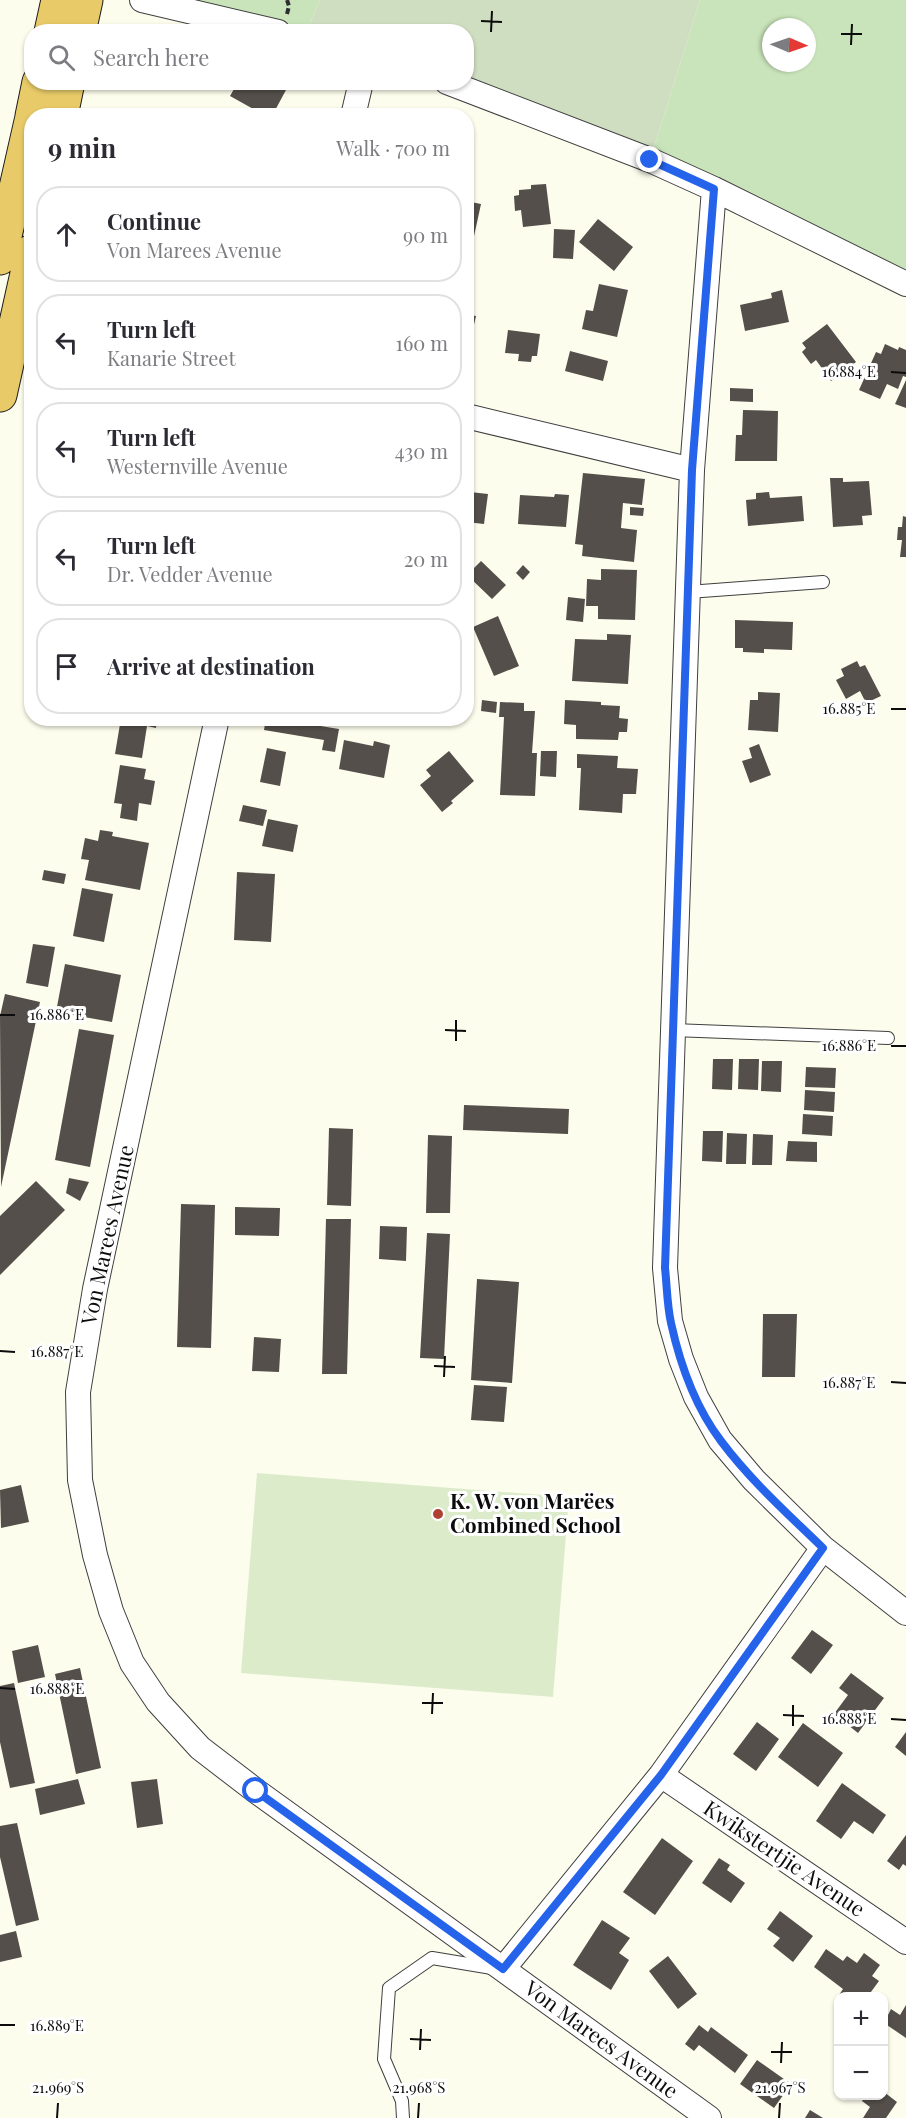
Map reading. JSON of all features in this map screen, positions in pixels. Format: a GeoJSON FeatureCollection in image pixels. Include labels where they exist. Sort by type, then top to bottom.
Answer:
{"type":"FeatureCollection","features":[{"type":"Feature","properties":{"kind":"highway"},"geometry":{"type":"LineString","coordinates":[[53,24],[58,0]]}},
{"type":"Feature","properties":{"kind":"highway"},"geometry":{"type":"LineString","coordinates":[[81,24],[86,0]]}},
{"type":"Feature","properties":{"kind":"highway"},"geometry":{"type":"LineString","coordinates":[[34,108],[37,90]]}},
{"type":"Feature","properties":{"kind":"highway"},"geometry":{"type":"LineString","coordinates":[[63,108],[66,90]]}},
{"type":"Feature","properties":{"kind":"highway"},"geometry":{"type":"LineString","coordinates":[[0,258],[24,152]]}},
{"type":"Feature","properties":{"kind":"highway"},"geometry":{"type":"LineString","coordinates":[[0,395],[24,287]]}},
{"type":"Feature","properties":{"kind":"street"},"geometry":{"type":"LineString","coordinates":[[142,0],[244,24]]}},
{"type":"Feature","properties":{"kind":"street"},"geometry":{"type":"LineString","coordinates":[[355,108],[359,90]]}},
{"type":"Feature","properties":{"kind":"street"},"geometry":{"type":"LineString","coordinates":[[468,90],[650,160],[906,284]]}},
{"type":"Feature","properties":{"kind":"street"},"geometry":{"type":"LineString","coordinates":[[714,189],[692,470],[665,1268],[670,1322],[696,1397],[720,1440],[754,1480],[823,1548],[906,1613]]}},
{"type":"Feature","properties":{"kind":"street"},"geometry":{"type":"LineString","coordinates":[[474,418],[692,470]]}},
{"type":"Feature","properties":{"kind":"street","name":"Von Marees Avenue"},"geometry":{"type":"LineString","coordinates":[[216,726],[95,1289],[78,1392],[80,1480],[95,1555],[111,1611],[132,1663],[158,1702],[200,1748],[256,1791],[709,2118]]}},
{"type":"Feature","properties":{"kind":"street"},"geometry":{"type":"LineString","coordinates":[[503,1969],[661,1775],[823,1548]]}},
{"type":"Feature","properties":{"kind":"street","name":"Kwikstertjie Avenue"},"geometry":{"type":"LineString","coordinates":[[661,1775],[906,1942]]}},
{"type":"Feature","properties":{"kind":"lane"},"geometry":{"type":"LineString","coordinates":[[688,592],[823,582]]}},
{"type":"Feature","properties":{"kind":"lane"},"geometry":{"type":"LineString","coordinates":[[673,1030],[888,1038]]}},
{"type":"Feature","properties":{"kind":"lane"},"geometry":{"type":"LineString","coordinates":[[403,2118],[402,2101],[384,2059],[389,1988],[432,1958],[503,1969]]}},
{"type":"Feature","properties":{"kind":"green space"},"geometry":{"type":"Polygon","coordinates":[[[157,0],[320,0],[310,24],[251,24],[157,0]]]}},
{"type":"Feature","properties":{"kind":"green space"},"geometry":{"type":"Polygon","coordinates":[[[320,0],[700,0],[650,160],[474,85],[474,24],[310,24],[320,0]]]}},
{"type":"Feature","properties":{"kind":"green space"},"geometry":{"type":"Polygon","coordinates":[[[700,0],[906,0],[906,284],[650,160],[700,0]]]}},
{"type":"Feature","properties":{"kind":"green space"},"geometry":{"type":"Polygon","coordinates":[[[257,1473],[569,1497],[553,1697],[241,1673],[257,1473]]]}},
{"type":"Feature","properties":{"kind":"building"},"geometry":{"type":"Polygon","coordinates":[[[233,90],[286,90],[276,108],[252,108],[230,96],[233,90]]]}},
{"type":"Feature","properties":{"kind":"building"},"geometry":{"type":"Polygon","coordinates":[[[546,184],[551,224],[523,227],[521,210],[515,211],[514,196],[519,195],[519,190],[531,189],[531,185],[546,184]]]}},
{"type":"Feature","properties":{"kind":"building"},"geometry":{"type":"Polygon","coordinates":[[[474,203],[481,204],[474,236],[474,203]]]}},
{"type":"Feature","properties":{"kind":"building"},"geometry":{"type":"Polygon","coordinates":[[[598,219],[633,247],[614,271],[579,242],[598,219]]]}},
{"type":"Feature","properties":{"kind":"building"},"geometry":{"type":"Polygon","coordinates":[[[554,229],[575,230],[573,259],[553,258],[554,229]]]}},
{"type":"Feature","properties":{"kind":"building"},"geometry":{"type":"Polygon","coordinates":[[[599,284],[628,290],[617,337],[582,329],[586,310],[593,311],[599,284]]]}},
{"type":"Feature","properties":{"kind":"building"},"geometry":{"type":"Polygon","coordinates":[[[782,290],[789,322],[745,331],[740,305],[772,298],[771,293],[782,290]]]}},
{"type":"Feature","properties":{"kind":"building"},"geometry":{"type":"Polygon","coordinates":[[[827,324],[856,362],[831,381],[816,360],[811,364],[802,352],[806,348],[802,343],[827,324]]]}},
{"type":"Feature","properties":{"kind":"building"},"geometry":{"type":"Polygon","coordinates":[[[508,330],[540,334],[537,356],[532,356],[531,362],[518,361],[519,354],[505,353],[508,330]]]}},
{"type":"Feature","properties":{"kind":"building"},"geometry":{"type":"Polygon","coordinates":[[[885,344],[898,350],[899,347],[906,350],[906,377],[903,376],[898,389],[887,384],[880,399],[859,390],[876,352],[881,354],[885,344]]]}},
{"type":"Feature","properties":{"kind":"building"},"geometry":{"type":"Polygon","coordinates":[[[570,351],[608,361],[603,381],[565,371],[570,351]]]}},
{"type":"Feature","properties":{"kind":"building"},"geometry":{"type":"Polygon","coordinates":[[[906,380],[906,408],[895,404],[906,380]]]}},
{"type":"Feature","properties":{"kind":"building"},"geometry":{"type":"Polygon","coordinates":[[[730,388],[753,389],[753,402],[730,401],[730,388]]]}},
{"type":"Feature","properties":{"kind":"building"},"geometry":{"type":"Polygon","coordinates":[[[743,410],[778,411],[777,461],[735,461],[736,435],[742,435],[743,410]]]}},
{"type":"Feature","properties":{"kind":"building"},"geometry":{"type":"Polygon","coordinates":[[[583,473],[645,479],[642,505],[623,503],[621,528],[637,530],[634,562],[582,556],[583,545],[575,544],[583,473]]]}},
{"type":"Feature","properties":{"kind":"building"},"geometry":{"type":"Polygon","coordinates":[[[830,478],[843,478],[843,482],[869,481],[872,515],[862,516],[863,525],[833,527],[830,478]]]}},
{"type":"Feature","properties":{"kind":"building"},"geometry":{"type":"Polygon","coordinates":[[[474,492],[488,494],[484,524],[474,523],[474,492]]]}},
{"type":"Feature","properties":{"kind":"building"},"geometry":{"type":"Polygon","coordinates":[[[769,492],[770,498],[802,496],[804,521],[748,526],[746,500],[756,499],[756,493],[769,492]]]}},
{"type":"Feature","properties":{"kind":"building"},"geometry":{"type":"Polygon","coordinates":[[[555,494],[569,495],[566,527],[518,524],[520,495],[554,497],[555,494]]]}},
{"type":"Feature","properties":{"kind":"building"},"geometry":{"type":"Polygon","coordinates":[[[630,507],[644,508],[643,516],[630,515],[630,507]]]}},
{"type":"Feature","properties":{"kind":"building"},"geometry":{"type":"Polygon","coordinates":[[[903,516],[906,517],[906,557],[900,557],[902,540],[897,540],[898,527],[902,527],[903,516]]]}},
{"type":"Feature","properties":{"kind":"building"},"geometry":{"type":"Polygon","coordinates":[[[481,561],[506,585],[492,599],[474,582],[474,568],[481,561]]]}},
{"type":"Feature","properties":{"kind":"building"},"geometry":{"type":"Polygon","coordinates":[[[523,565],[530,572],[523,580],[516,573],[523,565]]]}},
{"type":"Feature","properties":{"kind":"building"},"geometry":{"type":"Polygon","coordinates":[[[601,569],[637,570],[635,620],[598,619],[598,606],[586,606],[587,579],[601,580],[601,569]]]}},
{"type":"Feature","properties":{"kind":"building"},"geometry":{"type":"Polygon","coordinates":[[[568,597],[585,599],[583,622],[566,620],[568,597]]]}},
{"type":"Feature","properties":{"kind":"building"},"geometry":{"type":"Polygon","coordinates":[[[498,616],[519,666],[494,676],[474,627],[498,616]]]}},
{"type":"Feature","properties":{"kind":"building"},"geometry":{"type":"Polygon","coordinates":[[[735,620],[793,622],[792,650],[764,649],[764,653],[743,652],[743,648],[735,648],[735,620]]]}},
{"type":"Feature","properties":{"kind":"building"},"geometry":{"type":"Polygon","coordinates":[[[607,634],[631,635],[628,684],[572,681],[575,639],[607,640],[607,634]]]}},
{"type":"Feature","properties":{"kind":"building"},"geometry":{"type":"Polygon","coordinates":[[[857,661],[860,667],[865,665],[881,696],[866,703],[860,691],[846,699],[836,680],[844,676],[841,669],[857,661]]]}},
{"type":"Feature","properties":{"kind":"building"},"geometry":{"type":"Polygon","coordinates":[[[758,692],[780,693],[778,732],[748,730],[750,700],[758,700],[758,692]]]}},
{"type":"Feature","properties":{"kind":"building"},"geometry":{"type":"Polygon","coordinates":[[[482,700],[497,702],[496,713],[481,711],[482,700]]]}},
{"type":"Feature","properties":{"kind":"building"},"geometry":{"type":"Polygon","coordinates":[[[565,700],[601,702],[601,705],[620,706],[619,718],[628,719],[627,732],[619,732],[618,740],[576,739],[576,725],[564,724],[565,700]]]}},
{"type":"Feature","properties":{"kind":"building"},"geometry":{"type":"Polygon","coordinates":[[[500,702],[524,703],[524,711],[535,711],[532,753],[537,753],[535,796],[500,795],[504,717],[499,717],[500,702]]]}},
{"type":"Feature","properties":{"kind":"building"},"geometry":{"type":"Polygon","coordinates":[[[120,726],[147,726],[142,758],[115,754],[120,726]]]}},
{"type":"Feature","properties":{"kind":"building"},"geometry":{"type":"Polygon","coordinates":[[[265,726],[320,726],[339,729],[335,752],[322,750],[324,740],[264,730],[265,726]]]}},
{"type":"Feature","properties":{"kind":"building"},"geometry":{"type":"Polygon","coordinates":[[[344,740],[373,746],[374,741],[390,745],[384,778],[339,769],[344,740]]]}},
{"type":"Feature","properties":{"kind":"building"},"geometry":{"type":"Polygon","coordinates":[[[759,744],[771,775],[750,783],[742,761],[752,758],[749,748],[759,744]]]}},
{"type":"Feature","properties":{"kind":"building"},"geometry":{"type":"Polygon","coordinates":[[[267,748],[286,752],[280,786],[260,782],[267,748]]]}},
{"type":"Feature","properties":{"kind":"building"},"geometry":{"type":"Polygon","coordinates":[[[449,751],[474,781],[442,812],[420,785],[431,776],[426,770],[449,751]]]}},
{"type":"Feature","properties":{"kind":"building"},"geometry":{"type":"Polygon","coordinates":[[[541,751],[557,751],[556,777],[540,776],[541,751]]]}},
{"type":"Feature","properties":{"kind":"building"},"geometry":{"type":"Polygon","coordinates":[[[577,754],[618,756],[617,768],[638,769],[636,794],[623,794],[622,813],[579,810],[581,768],[577,768],[577,754]]]}},
{"type":"Feature","properties":{"kind":"building"},"geometry":{"type":"Polygon","coordinates":[[[120,765],[146,769],[144,779],[155,781],[151,805],[139,803],[137,821],[120,818],[122,804],[114,803],[120,765]]]}},
{"type":"Feature","properties":{"kind":"building"},"geometry":{"type":"Polygon","coordinates":[[[243,805],[267,810],[263,826],[239,821],[243,805]]]}},
{"type":"Feature","properties":{"kind":"building"},"geometry":{"type":"Polygon","coordinates":[[[268,819],[298,825],[293,852],[262,846],[268,819]]]}},
{"type":"Feature","properties":{"kind":"building"},"geometry":{"type":"Polygon","coordinates":[[[100,830],[113,832],[112,836],[149,843],[140,890],[85,880],[89,860],[81,859],[85,838],[98,841],[100,830]]]}},
{"type":"Feature","properties":{"kind":"building"},"geometry":{"type":"Polygon","coordinates":[[[44,870],[66,874],[64,884],[42,880],[44,870]]]}},
{"type":"Feature","properties":{"kind":"building"},"geometry":{"type":"Polygon","coordinates":[[[237,872],[275,874],[271,942],[234,940],[237,872]]]}},
{"type":"Feature","properties":{"kind":"building"},"geometry":{"type":"Polygon","coordinates":[[[82,888],[113,894],[104,942],[73,936],[82,888]]]}},
{"type":"Feature","properties":{"kind":"building"},"geometry":{"type":"Polygon","coordinates":[[[33,944],[55,947],[48,987],[26,983],[33,944]]]}},
{"type":"Feature","properties":{"kind":"building"},"geometry":{"type":"Polygon","coordinates":[[[65,964],[121,975],[112,1022],[56,1012],[65,964]]]}},
{"type":"Feature","properties":{"kind":"building"},"geometry":{"type":"Polygon","coordinates":[[[5,994],[40,1002],[1,1187],[0,1016],[5,994]]]}},
{"type":"Feature","properties":{"kind":"building"},"geometry":{"type":"Polygon","coordinates":[[[79,1029],[114,1035],[90,1167],[55,1160],[79,1029]]]}},
{"type":"Feature","properties":{"kind":"building"},"geometry":{"type":"Polygon","coordinates":[[[713,1059],[733,1059],[732,1090],[712,1089],[713,1059]]]}},
{"type":"Feature","properties":{"kind":"building"},"geometry":{"type":"Polygon","coordinates":[[[739,1059],[759,1059],[758,1090],[738,1089],[739,1059]]]}},
{"type":"Feature","properties":{"kind":"building"},"geometry":{"type":"Polygon","coordinates":[[[762,1061],[782,1061],[781,1092],[761,1091],[762,1061]]]}},
{"type":"Feature","properties":{"kind":"building"},"geometry":{"type":"Polygon","coordinates":[[[806,1067],[836,1068],[835,1088],[805,1087],[806,1067]]]}},
{"type":"Feature","properties":{"kind":"building"},"geometry":{"type":"Polygon","coordinates":[[[805,1090],[835,1092],[834,1112],[804,1110],[805,1090]]]}},
{"type":"Feature","properties":{"kind":"building"},"geometry":{"type":"Polygon","coordinates":[[[464,1105],[569,1109],[568,1134],[463,1130],[464,1105]]]}},
{"type":"Feature","properties":{"kind":"building"},"geometry":{"type":"Polygon","coordinates":[[[803,1114],[833,1116],[832,1136],[802,1134],[803,1114]]]}},
{"type":"Feature","properties":{"kind":"building"},"geometry":{"type":"Polygon","coordinates":[[[329,1128],[353,1129],[351,1206],[327,1205],[329,1128]]]}},
{"type":"Feature","properties":{"kind":"building"},"geometry":{"type":"Polygon","coordinates":[[[703,1131],[723,1131],[722,1162],[702,1161],[703,1131]]]}},
{"type":"Feature","properties":{"kind":"building"},"geometry":{"type":"Polygon","coordinates":[[[727,1133],[747,1134],[746,1164],[726,1164],[727,1133]]]}},
{"type":"Feature","properties":{"kind":"building"},"geometry":{"type":"Polygon","coordinates":[[[753,1134],[773,1135],[772,1165],[752,1165],[753,1134]]]}},
{"type":"Feature","properties":{"kind":"building"},"geometry":{"type":"Polygon","coordinates":[[[428,1135],[452,1136],[450,1213],[426,1213],[428,1135]]]}},
{"type":"Feature","properties":{"kind":"building"},"geometry":{"type":"Polygon","coordinates":[[[788,1141],[817,1142],[817,1162],[786,1161],[788,1141]]]}},
{"type":"Feature","properties":{"kind":"building"},"geometry":{"type":"Polygon","coordinates":[[[69,1178],[89,1182],[80,1201],[66,1193],[69,1178]]]}},
{"type":"Feature","properties":{"kind":"building"},"geometry":{"type":"Polygon","coordinates":[[[36,1181],[65,1210],[0,1275],[0,1216],[36,1181]]]}},
{"type":"Feature","properties":{"kind":"building"},"geometry":{"type":"Polygon","coordinates":[[[181,1204],[215,1205],[211,1348],[177,1347],[181,1204]]]}},
{"type":"Feature","properties":{"kind":"building"},"geometry":{"type":"Polygon","coordinates":[[[235,1207],[280,1208],[279,1236],[235,1235],[235,1207]]]}},
{"type":"Feature","properties":{"kind":"building"},"geometry":{"type":"Polygon","coordinates":[[[326,1219],[351,1219],[347,1374],[322,1374],[326,1219]]]}},
{"type":"Feature","properties":{"kind":"building"},"geometry":{"type":"Polygon","coordinates":[[[380,1226],[407,1227],[406,1261],[379,1259],[380,1226]]]}},
{"type":"Feature","properties":{"kind":"building"},"geometry":{"type":"Polygon","coordinates":[[[427,1233],[450,1234],[444,1359],[420,1358],[427,1233]]]}},
{"type":"Feature","properties":{"kind":"building"},"geometry":{"type":"Polygon","coordinates":[[[477,1279],[519,1282],[512,1383],[471,1380],[477,1279]]]}},
{"type":"Feature","properties":{"kind":"building"},"geometry":{"type":"Polygon","coordinates":[[[763,1314],[797,1314],[795,1377],[762,1377],[763,1314]]]}},
{"type":"Feature","properties":{"kind":"building"},"geometry":{"type":"Polygon","coordinates":[[[254,1337],[281,1339],[279,1372],[252,1371],[254,1337]]]}},
{"type":"Feature","properties":{"kind":"building"},"geometry":{"type":"Polygon","coordinates":[[[474,1385],[507,1387],[504,1422],[471,1420],[474,1385]]]}},
{"type":"Feature","properties":{"kind":"building"},"geometry":{"type":"Polygon","coordinates":[[[21,1485],[29,1522],[1,1528],[0,1490],[21,1485]]]}},
{"type":"Feature","properties":{"kind":"building"},"geometry":{"type":"Polygon","coordinates":[[[812,1630],[833,1645],[811,1674],[791,1658],[812,1630]]]}},
{"type":"Feature","properties":{"kind":"building"},"geometry":{"type":"Polygon","coordinates":[[[38,1645],[45,1677],[18,1683],[12,1651],[38,1645]]]}},
{"type":"Feature","properties":{"kind":"building"},"geometry":{"type":"Polygon","coordinates":[[[80,1668],[101,1768],[76,1774],[55,1674],[80,1668]]]}},
{"type":"Feature","properties":{"kind":"building"},"geometry":{"type":"Polygon","coordinates":[[[851,1673],[884,1698],[858,1733],[834,1714],[848,1695],[839,1688],[851,1673]]]}},
{"type":"Feature","properties":{"kind":"building"},"geometry":{"type":"Polygon","coordinates":[[[14,1683],[35,1783],[10,1788],[0,1742],[0,1686],[14,1683]]]}},
{"type":"Feature","properties":{"kind":"building"},"geometry":{"type":"Polygon","coordinates":[[[757,1722],[779,1739],[756,1771],[733,1754],[757,1722]]]}},
{"type":"Feature","properties":{"kind":"building"},"geometry":{"type":"Polygon","coordinates":[[[803,1723],[843,1753],[818,1787],[778,1757],[803,1723]]]}},
{"type":"Feature","properties":{"kind":"building"},"geometry":{"type":"Polygon","coordinates":[[[906,1732],[906,1756],[895,1747],[906,1732]]]}},
{"type":"Feature","properties":{"kind":"building"},"geometry":{"type":"Polygon","coordinates":[[[78,1779],[85,1804],[40,1815],[35,1789],[78,1779]]]}},
{"type":"Feature","properties":{"kind":"building"},"geometry":{"type":"Polygon","coordinates":[[[157,1779],[163,1824],[137,1828],[131,1782],[157,1779]]]}},
{"type":"Feature","properties":{"kind":"building"},"geometry":{"type":"Polygon","coordinates":[[[842,1783],[886,1815],[873,1834],[854,1821],[841,1839],[816,1821],[842,1783]]]}},
{"type":"Feature","properties":{"kind":"building"},"geometry":{"type":"Polygon","coordinates":[[[17,1823],[39,1920],[16,1926],[0,1857],[0,1826],[17,1823]]]}},
{"type":"Feature","properties":{"kind":"building"},"geometry":{"type":"Polygon","coordinates":[[[906,1835],[906,1866],[903,1864],[899,1870],[887,1861],[906,1835]]]}},
{"type":"Feature","properties":{"kind":"building"},"geometry":{"type":"Polygon","coordinates":[[[662,1838],[693,1861],[655,1915],[623,1892],[662,1838]]]}},
{"type":"Feature","properties":{"kind":"building"},"geometry":{"type":"Polygon","coordinates":[[[719,1858],[730,1865],[727,1870],[745,1883],[731,1903],[702,1883],[719,1858]]]}},
{"type":"Feature","properties":{"kind":"building"},"geometry":{"type":"Polygon","coordinates":[[[780,1911],[813,1936],[793,1962],[773,1946],[780,1938],[767,1929],[780,1911]]]}},
{"type":"Feature","properties":{"kind":"building"},"geometry":{"type":"Polygon","coordinates":[[[602,1920],[630,1938],[619,1953],[629,1960],[611,1990],[573,1965],[602,1920]]]}},
{"type":"Feature","properties":{"kind":"building"},"geometry":{"type":"Polygon","coordinates":[[[16,1931],[22,1957],[0,1962],[0,1935],[16,1931]]]}},
{"type":"Feature","properties":{"kind":"building"},"geometry":{"type":"Polygon","coordinates":[[[826,1949],[843,1961],[847,1956],[857,1963],[864,1953],[880,1965],[872,1976],[879,1981],[871,1992],[841,1992],[843,1989],[814,1967],[826,1949]]]}},
{"type":"Feature","properties":{"kind":"building"},"geometry":{"type":"Polygon","coordinates":[[[668,1956],[697,1994],[678,2009],[649,1971],[668,1956]]]}},
{"type":"Feature","properties":{"kind":"building"},"geometry":{"type":"Polygon","coordinates":[[[906,2005],[906,2038],[888,2026],[888,2015],[891,2009],[900,2015],[906,2005]]]}},
{"type":"Feature","properties":{"kind":"building"},"geometry":{"type":"Polygon","coordinates":[[[699,2025],[708,2032],[711,2027],[748,2055],[735,2073],[699,2045],[694,2051],[685,2044],[699,2025]]]}},
{"type":"Feature","properties":{"kind":"building"},"geometry":{"type":"Polygon","coordinates":[[[757,2060],[791,2084],[774,2108],[740,2084],[757,2060]]]}},
{"type":"Feature","properties":{"kind":"building"},"geometry":{"type":"Polygon","coordinates":[[[888,2095],[897,2102],[886,2118],[863,2118],[870,2107],[862,2101],[888,2100],[888,2095]]]}},
{"type":"Feature","properties":{"kind":"building"},"geometry":{"type":"Polygon","coordinates":[[[810,2110],[823,2118],[805,2118],[810,2110]]]}},
{"type":"Feature","properties":{"kind":"place","name":"K. W. von Marëes Combined School"},"geometry":{"type":"Point","coordinates":[438,1514]}},
{"type":"Feature","properties":{"kind":"route"},"geometry":{"type":"LineString","coordinates":[[256,1791],[503,1969],[661,1775],[823,1548],[754,1480],[720,1440],[696,1397],[670,1322],[665,1268],[692,470],[714,189],[650,160]]}}]}
